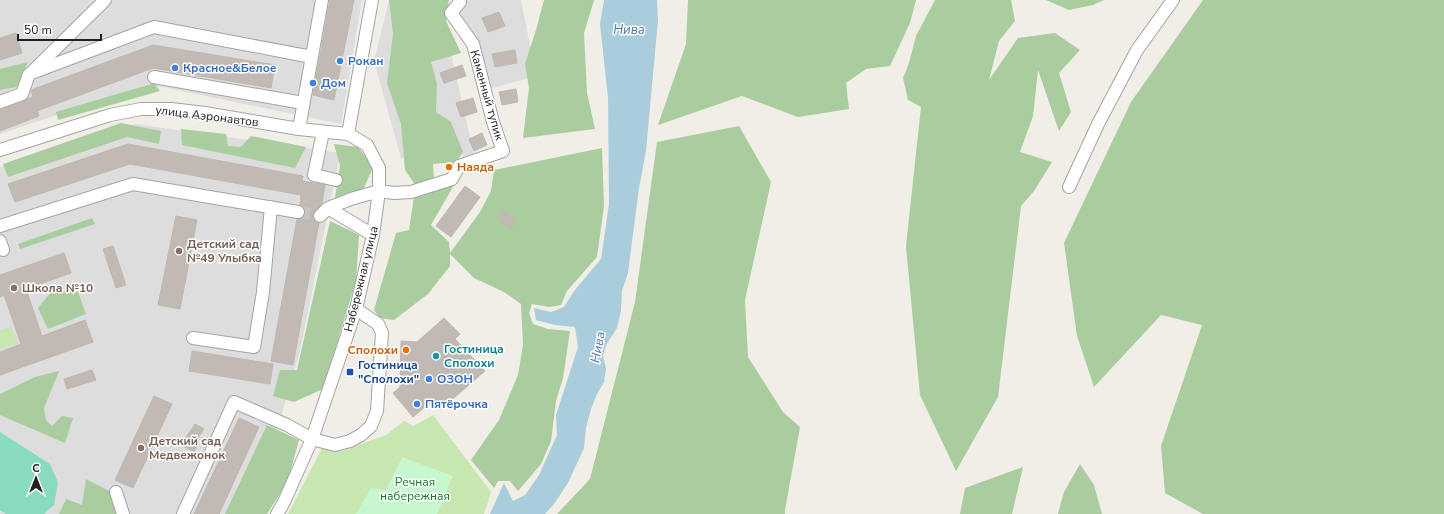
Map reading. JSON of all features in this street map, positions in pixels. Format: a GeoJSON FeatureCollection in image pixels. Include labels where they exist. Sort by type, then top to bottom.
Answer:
{"type":"FeatureCollection","features":[{"type":"Feature","properties":{"kind":"street"},"geometry":{"type":"LineString","coordinates":[[0,102],[22,94],[29,74],[104,0]]}},
{"type":"Feature","properties":{"kind":"street"},"geometry":{"type":"LineString","coordinates":[[299,129],[322,0]]}},
{"type":"Feature","properties":{"kind":"street"},"geometry":{"type":"LineString","coordinates":[[348,134],[372,0]]}},
{"type":"Feature","properties":{"kind":"street","name":"Каменный тупик"},"geometry":{"type":"LineString","coordinates":[[379,191],[394,193],[411,192],[452,179],[459,166],[503,151],[493,122],[473,44],[451,13],[460,2],[459,0]]}},
{"type":"Feature","properties":{"kind":"street"},"geometry":{"type":"LineString","coordinates":[[1069,188],[1098,124],[1137,50],[1173,0]]}},
{"type":"Feature","properties":{"kind":"street"},"geometry":{"type":"LineString","coordinates":[[29,74],[154,27],[312,57]]}},
{"type":"Feature","properties":{"kind":"street"},"geometry":{"type":"LineString","coordinates":[[154,77],[303,103]]}},
{"type":"Feature","properties":{"kind":"street","name":"улица Аэронавтов"},"geometry":{"type":"LineString","coordinates":[[0,150],[110,115],[141,109],[205,113],[299,129],[348,134]]}},
{"type":"Feature","properties":{"kind":"street"},"geometry":{"type":"LineString","coordinates":[[322,132],[314,175],[336,180]]}},
{"type":"Feature","properties":{"kind":"street","name":"Набережная улица"},"geometry":{"type":"LineString","coordinates":[[277,514],[284,502],[312,439],[356,309],[374,235],[379,191],[379,168],[367,145],[348,134]]}},
{"type":"Feature","properties":{"kind":"street"},"geometry":{"type":"LineString","coordinates":[[0,226],[133,184],[298,212]]}},
{"type":"Feature","properties":{"kind":"street"},"geometry":{"type":"LineString","coordinates":[[374,235],[324,212],[351,199],[379,191]]}},
{"type":"Feature","properties":{"kind":"street"},"geometry":{"type":"LineString","coordinates":[[193,338],[254,347],[263,292],[271,207]]}},
{"type":"Feature","properties":{"kind":"street"},"geometry":{"type":"LineString","coordinates":[[183,514],[234,402],[287,425],[312,439],[335,444],[350,441],[361,435],[371,426],[377,411],[382,333],[378,324],[356,309]]}},
{"type":"Feature","properties":{"kind":"street"},"geometry":{"type":"LineString","coordinates":[[116,492],[123,514]]}},
{"type":"Feature","properties":{"kind":"shaded area"},"geometry":{"type":"Polygon","coordinates":[[[0,0],[362,0],[341,124],[148,84],[0,134],[0,0]]]}},
{"type":"Feature","properties":{"kind":"shaded area"},"geometry":{"type":"Polygon","coordinates":[[[389,0],[439,0],[474,155],[401,158],[374,61],[389,0]]]}},
{"type":"Feature","properties":{"kind":"shaded area"},"geometry":{"type":"Polygon","coordinates":[[[458,0],[521,0],[536,76],[478,92],[458,0]]]}},
{"type":"Feature","properties":{"kind":"shaded area"},"geometry":{"type":"Polygon","coordinates":[[[135,124],[340,153],[300,351],[257,499],[247,514],[0,514],[0,167],[135,124]]]}},
{"type":"Feature","properties":{"kind":"green space"},"geometry":{"type":"Polygon","coordinates":[[[389,0],[449,0],[446,21],[461,53],[431,62],[437,84],[436,112],[451,122],[463,152],[456,162],[433,164],[434,179],[416,186],[405,170],[401,124],[387,83],[393,34],[389,0]]]}},
{"type":"Feature","properties":{"kind":"green space"},"geometry":{"type":"Polygon","coordinates":[[[544,0],[594,0],[584,33],[587,93],[595,129],[523,138],[529,88],[525,64],[544,0]]]}},
{"type":"Feature","properties":{"kind":"green space"},"geometry":{"type":"Polygon","coordinates":[[[688,0],[916,0],[910,23],[890,66],[866,69],[846,83],[849,109],[798,117],[742,96],[658,125],[686,44],[688,0]]]}},
{"type":"Feature","properties":{"kind":"green space"},"geometry":{"type":"Polygon","coordinates":[[[935,0],[1011,0],[1015,21],[999,41],[989,80],[1018,38],[1055,33],[1080,50],[1059,73],[1071,112],[1059,131],[1038,70],[1033,116],[1020,152],[1052,162],[1034,191],[1021,206],[998,397],[956,471],[920,395],[906,246],[921,107],[908,100],[903,78],[909,63],[916,36],[935,0]]]}},
{"type":"Feature","properties":{"kind":"green space"},"geometry":{"type":"Polygon","coordinates":[[[1046,0],[1104,0],[1093,5],[1069,10],[1046,0]]]}},
{"type":"Feature","properties":{"kind":"green space"},"geometry":{"type":"Polygon","coordinates":[[[1203,0],[1444,0],[1444,514],[1203,514],[1165,493],[1161,446],[1202,325],[1161,315],[1094,387],[1077,336],[1064,243],[1131,102],[1203,0]]]}},
{"type":"Feature","properties":{"kind":"green space"},"geometry":{"type":"Polygon","coordinates":[[[28,62],[17,87],[0,90],[0,69],[28,62]]]}},
{"type":"Feature","properties":{"kind":"green space"},"geometry":{"type":"Polygon","coordinates":[[[154,83],[160,91],[58,120],[56,112],[154,83]]]}},
{"type":"Feature","properties":{"kind":"green space"},"geometry":{"type":"Polygon","coordinates":[[[121,123],[161,131],[159,144],[127,137],[8,177],[3,164],[121,123]]]}},
{"type":"Feature","properties":{"kind":"green space"},"geometry":{"type":"Polygon","coordinates":[[[739,126],[771,182],[745,300],[748,357],[783,412],[800,427],[785,514],[557,514],[590,479],[635,302],[657,142],[739,126]]]}},
{"type":"Feature","properties":{"kind":"green space"},"geometry":{"type":"Polygon","coordinates":[[[181,129],[226,134],[228,146],[241,147],[251,136],[306,147],[295,168],[182,145],[181,129]]]}},
{"type":"Feature","properties":{"kind":"green space"},"geometry":{"type":"Polygon","coordinates":[[[334,144],[358,147],[373,167],[364,188],[347,198],[335,198],[340,166],[334,144]]]}},
{"type":"Feature","properties":{"kind":"green space"},"geometry":{"type":"Polygon","coordinates":[[[602,148],[604,206],[597,257],[567,291],[561,305],[550,307],[532,304],[529,313],[533,324],[548,329],[570,331],[563,378],[556,401],[551,441],[541,464],[518,491],[510,481],[498,481],[494,488],[471,460],[499,420],[518,375],[523,345],[521,304],[504,292],[474,278],[450,254],[450,266],[428,294],[394,320],[380,318],[374,310],[396,233],[409,230],[414,197],[454,185],[431,225],[449,242],[450,253],[480,212],[491,191],[494,170],[602,148]]]}},
{"type":"Feature","properties":{"kind":"green space"},"geometry":{"type":"Polygon","coordinates":[[[92,218],[95,224],[20,249],[18,244],[92,218]]]}},
{"type":"Feature","properties":{"kind":"green space"},"geometry":{"type":"Polygon","coordinates":[[[330,221],[359,235],[356,281],[323,389],[294,402],[273,396],[280,370],[297,370],[330,221]]]}},
{"type":"Feature","properties":{"kind":"green space"},"geometry":{"type":"Polygon","coordinates":[[[51,292],[78,292],[86,314],[48,329],[38,308],[51,292]]]}},
{"type":"Feature","properties":{"kind":"green space"},"geometry":{"type":"Polygon","coordinates":[[[11,327],[18,343],[0,349],[0,330],[11,327]]]}},
{"type":"Feature","properties":{"kind":"green space"},"geometry":{"type":"Polygon","coordinates":[[[59,371],[44,408],[46,420],[52,426],[62,416],[73,418],[65,443],[0,415],[0,394],[35,377],[59,371]]]}},
{"type":"Feature","properties":{"kind":"green space"},"geometry":{"type":"Polygon","coordinates":[[[433,415],[491,492],[484,514],[288,514],[322,448],[342,451],[386,435],[404,421],[414,426],[433,415]]]}},
{"type":"Feature","properties":{"kind":"green space"},"geometry":{"type":"Polygon","coordinates":[[[267,425],[299,440],[287,483],[267,514],[225,514],[267,425]]]}},
{"type":"Feature","properties":{"kind":"green space"},"geometry":{"type":"Polygon","coordinates":[[[0,432],[50,464],[58,482],[54,505],[44,514],[6,514],[0,510],[0,432]]]}},
{"type":"Feature","properties":{"kind":"green space","name":"Речная набережная"},"geometry":{"type":"Polygon","coordinates":[[[402,457],[453,476],[437,514],[356,514],[371,488],[386,490],[402,457]]]}},
{"type":"Feature","properties":{"kind":"green space"},"geometry":{"type":"Polygon","coordinates":[[[1080,464],[1094,485],[1102,514],[1058,514],[1064,492],[1080,464]]]}},
{"type":"Feature","properties":{"kind":"green space"},"geometry":{"type":"Polygon","coordinates":[[[1023,467],[1012,514],[960,514],[965,488],[1023,467]]]}},
{"type":"Feature","properties":{"kind":"green space"},"geometry":{"type":"Polygon","coordinates":[[[86,479],[111,492],[117,514],[59,514],[66,499],[82,505],[86,479]]]}},
{"type":"Feature","properties":{"kind":"water","name":"Нива"},"geometry":{"type":"Polygon","coordinates":[[[604,0],[657,0],[658,20],[646,151],[639,188],[628,273],[622,291],[621,311],[617,328],[606,345],[603,356],[606,369],[604,382],[591,409],[586,428],[584,448],[568,483],[554,504],[545,514],[490,514],[504,483],[513,501],[525,495],[539,475],[557,435],[556,415],[578,347],[575,327],[555,325],[536,320],[534,308],[551,312],[564,307],[574,291],[601,259],[609,204],[608,98],[600,24],[604,0]]]}},
{"type":"Feature","properties":{"kind":"building"},"geometry":{"type":"Polygon","coordinates":[[[330,0],[354,0],[334,100],[313,95],[330,0]]]}},
{"type":"Feature","properties":{"kind":"building"},"geometry":{"type":"Polygon","coordinates":[[[499,12],[505,26],[488,32],[482,18],[499,12]]]}},
{"type":"Feature","properties":{"kind":"building"},"geometry":{"type":"Polygon","coordinates":[[[16,33],[22,53],[0,60],[0,38],[16,33]]]}},
{"type":"Feature","properties":{"kind":"building"},"geometry":{"type":"Polygon","coordinates":[[[153,45],[275,65],[271,88],[153,68],[37,111],[39,116],[0,131],[0,109],[33,97],[31,90],[153,45]]]}},
{"type":"Feature","properties":{"kind":"building"},"geometry":{"type":"Polygon","coordinates":[[[515,50],[517,63],[495,67],[492,54],[515,50]]]}},
{"type":"Feature","properties":{"kind":"building"},"geometry":{"type":"Polygon","coordinates":[[[462,65],[466,76],[444,83],[440,73],[462,65]]]}},
{"type":"Feature","properties":{"kind":"building"},"geometry":{"type":"Polygon","coordinates":[[[516,89],[518,102],[502,105],[499,92],[516,89]]]}},
{"type":"Feature","properties":{"kind":"building"},"geometry":{"type":"Polygon","coordinates":[[[473,98],[477,112],[461,117],[456,103],[473,98]]]}},
{"type":"Feature","properties":{"kind":"building"},"geometry":{"type":"Polygon","coordinates":[[[482,133],[487,145],[474,151],[469,139],[482,133]]]}},
{"type":"Feature","properties":{"kind":"building"},"geometry":{"type":"Polygon","coordinates":[[[128,144],[303,176],[302,181],[325,185],[322,203],[313,214],[314,221],[319,223],[293,365],[271,361],[297,219],[301,219],[305,214],[305,209],[300,205],[301,195],[130,164],[15,202],[8,184],[128,144]]]}},
{"type":"Feature","properties":{"kind":"building"},"geometry":{"type":"Polygon","coordinates":[[[465,186],[480,197],[451,237],[436,226],[465,186]]]}},
{"type":"Feature","properties":{"kind":"building"},"geometry":{"type":"Polygon","coordinates":[[[502,211],[516,220],[511,228],[497,219],[502,211]]]}},
{"type":"Feature","properties":{"kind":"building"},"geometry":{"type":"Polygon","coordinates":[[[176,216],[197,220],[180,309],[158,305],[176,216]]]}},
{"type":"Feature","properties":{"kind":"building"},"geometry":{"type":"Polygon","coordinates":[[[113,246],[126,285],[116,288],[103,249],[113,246]]]}},
{"type":"Feature","properties":{"kind":"building"},"geometry":{"type":"Polygon","coordinates":[[[64,253],[71,273],[26,289],[42,336],[85,320],[93,342],[0,375],[0,352],[21,344],[4,295],[0,297],[0,275],[64,253]]]}},
{"type":"Feature","properties":{"kind":"building","name":"Гостиница Сполохи"},"geometry":{"type":"Polygon","coordinates":[[[444,318],[460,334],[455,339],[485,371],[440,410],[432,401],[413,417],[393,393],[400,387],[401,341],[417,342],[444,318]]]}},
{"type":"Feature","properties":{"kind":"building"},"geometry":{"type":"Polygon","coordinates":[[[192,351],[273,364],[270,384],[189,371],[192,351]]]}},
{"type":"Feature","properties":{"kind":"building"},"geometry":{"type":"Polygon","coordinates":[[[92,370],[96,380],[67,389],[64,379],[92,370]]]}},
{"type":"Feature","properties":{"kind":"building"},"geometry":{"type":"Polygon","coordinates":[[[154,396],[172,404],[133,488],[115,480],[154,396]]]}},
{"type":"Feature","properties":{"kind":"building"},"geometry":{"type":"Polygon","coordinates":[[[239,418],[259,427],[219,514],[194,514],[239,418]]]}},
{"type":"Feature","properties":{"kind":"building"},"geometry":{"type":"Polygon","coordinates":[[[195,424],[204,429],[196,441],[199,443],[194,452],[181,445],[195,424]]]}},
{"type":"Feature","properties":{"kind":"tunnel"},"geometry":{"type":"LineString","coordinates":[[298,212],[320,216]]}},
{"type":"Feature","properties":{"kind":"place","name":"Рокан"},"geometry":{"type":"Point","coordinates":[340,61]}},
{"type":"Feature","properties":{"kind":"place","name":"Красное&Белое"},"geometry":{"type":"Point","coordinates":[175,68]}},
{"type":"Feature","properties":{"kind":"place","name":"Дом"},"geometry":{"type":"Point","coordinates":[313,83]}},
{"type":"Feature","properties":{"kind":"place","name":"Наяда"},"geometry":{"type":"Point","coordinates":[449,167]}},
{"type":"Feature","properties":{"kind":"place","name":"Детский сад №49 Улыбка"},"geometry":{"type":"Point","coordinates":[179,251]}},
{"type":"Feature","properties":{"kind":"place","name":"Школа №10"},"geometry":{"type":"Point","coordinates":[14,288]}},
{"type":"Feature","properties":{"kind":"place","name":"Сполохи"},"geometry":{"type":"Point","coordinates":[406,350]}},
{"type":"Feature","properties":{"kind":"place","name":"Гостиница Сполохи"},"geometry":{"type":"Point","coordinates":[436,356]}},
{"type":"Feature","properties":{"kind":"place","name":"Гостиница \"Сполохи\""},"geometry":{"type":"Point","coordinates":[350,372]}},
{"type":"Feature","properties":{"kind":"place","name":"ОЗОН"},"geometry":{"type":"Point","coordinates":[429,379]}},
{"type":"Feature","properties":{"kind":"place","name":"Пятёрочка"},"geometry":{"type":"Point","coordinates":[417,404]}},
{"type":"Feature","properties":{"kind":"place","name":"Детский сад Медвежонок"},"geometry":{"type":"Point","coordinates":[141,448]}}]}
